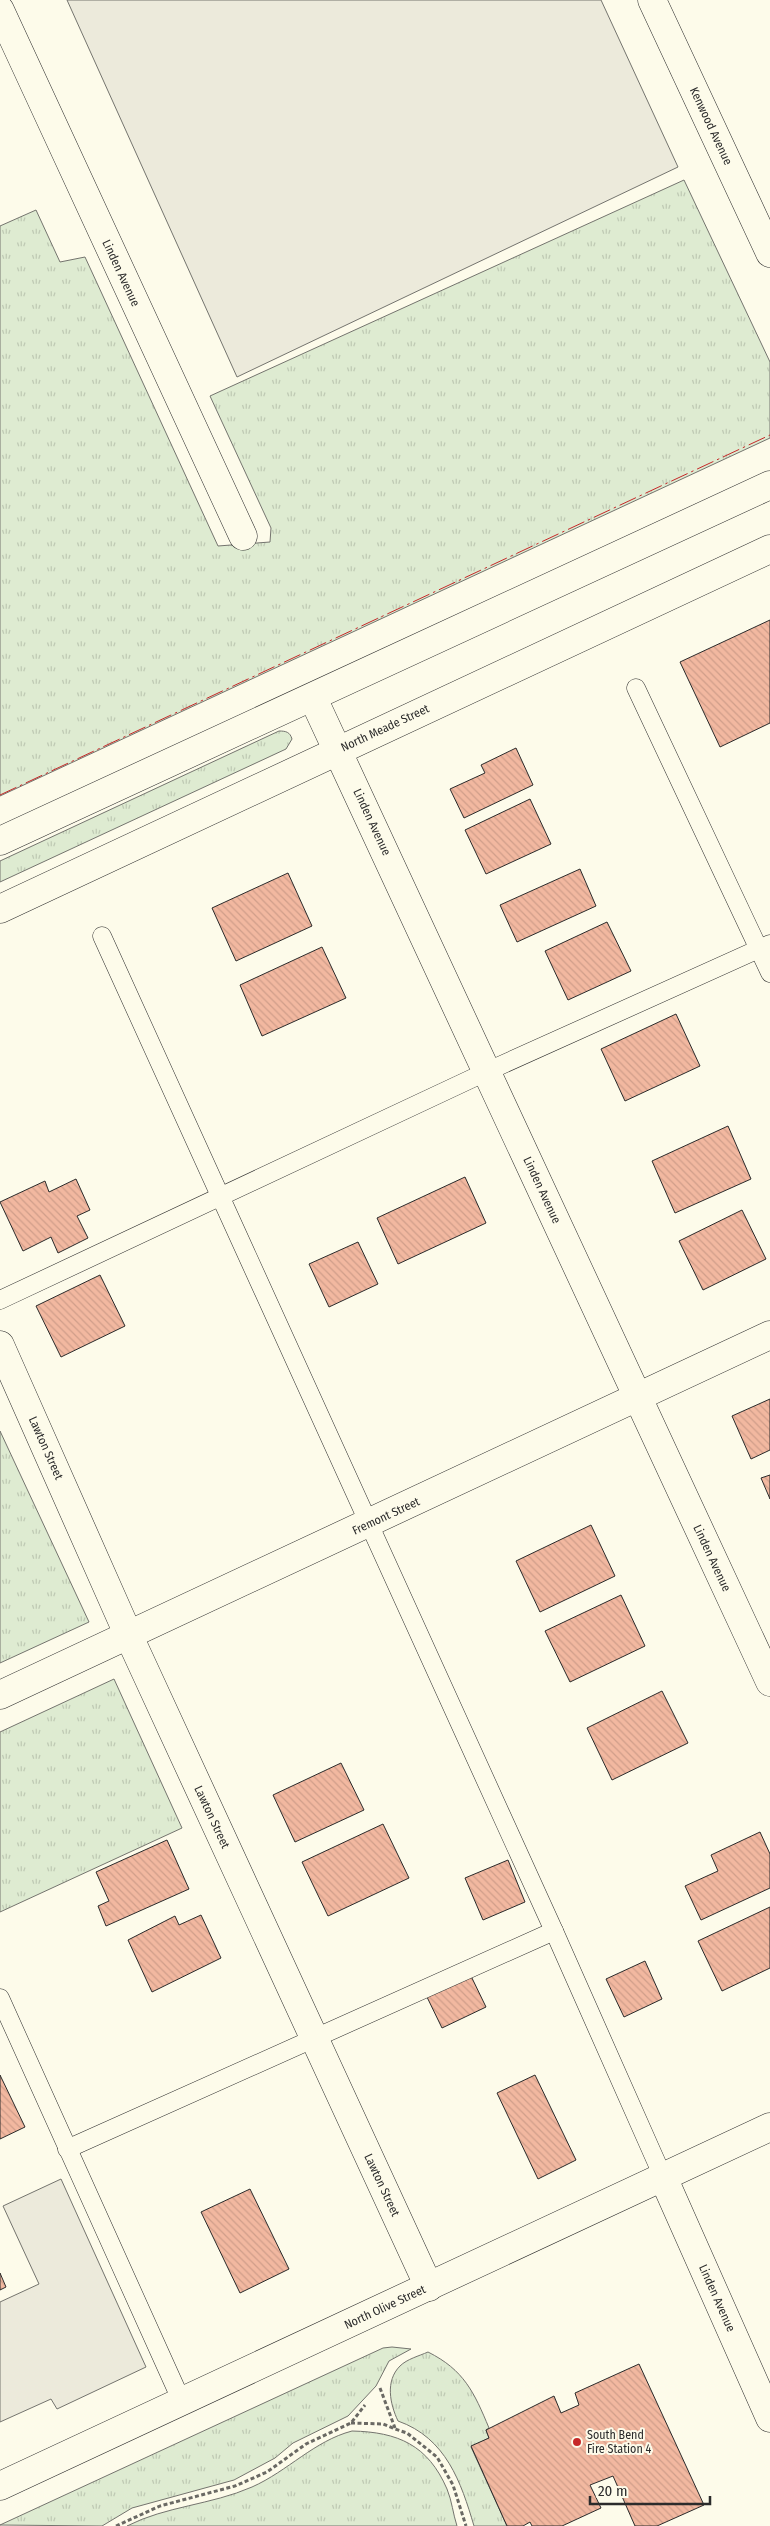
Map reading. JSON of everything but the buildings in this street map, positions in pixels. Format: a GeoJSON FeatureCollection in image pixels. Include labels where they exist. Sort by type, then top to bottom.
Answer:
{"type":"FeatureCollection","features":[{"type":"Feature","properties":{"kind":"street","name":"Kenwood Avenue"},"geometry":{"type":"LineString","coordinates":[[652,0],[770,253]]}},
{"type":"Feature","properties":{"kind":"street","name":"Linden Avenue"},"geometry":{"type":"LineString","coordinates":[[0,10],[243,536]]}},
{"type":"Feature","properties":{"kind":"street"},"geometry":{"type":"LineString","coordinates":[[0,841],[313,698],[770,485]]}},
{"type":"Feature","properties":{"kind":"street","name":"North Meade Street"},"geometry":{"type":"LineString","coordinates":[[0,909],[770,549]]}},
{"type":"Feature","properties":{"kind":"street","name":"Linden Avenue"},"geometry":{"type":"LineString","coordinates":[[313,698],[488,1071],[636,1396],[770,1682]]}},
{"type":"Feature","properties":{"kind":"street","name":"Fremont Street"},"geometry":{"type":"LineString","coordinates":[[0,1694],[368,1525],[636,1396],[770,1336]]}},
{"type":"Feature","properties":{"kind":"street","name":"Lawton Street"},"geometry":{"type":"LineString","coordinates":[[0,1345],[128,1634],[429,2287]]}},
{"type":"Feature","properties":{"kind":"street","name":"North Olive Street"},"geometry":{"type":"LineString","coordinates":[[0,2486],[770,2127]]}},
{"type":"Feature","properties":{"kind":"street","name":"Linden Avenue"},"geometry":{"type":"LineString","coordinates":[[663,2177],[770,2418]]}},
{"type":"Feature","properties":{"kind":"lane"},"geometry":{"type":"LineString","coordinates":[[636,688],[764,947],[770,973]]}},
{"type":"Feature","properties":{"kind":"lane"},"geometry":{"type":"LineString","coordinates":[[102,936],[554,1931],[663,2177]]}},
{"type":"Feature","properties":{"kind":"lane"},"geometry":{"type":"LineString","coordinates":[[0,1300],[488,1071],[764,947]]}},
{"type":"Feature","properties":{"kind":"lane"},"geometry":{"type":"LineString","coordinates":[[67,2149],[554,1931]]}},
{"type":"Feature","properties":{"kind":"lane"},"geometry":{"type":"LineString","coordinates":[[0,1998],[182,2402]]}},
{"type":"Feature","properties":{"kind":"path"},"geometry":{"type":"LineString","coordinates":[[380,2388],[395,2429]]}},
{"type":"Feature","properties":{"kind":"path"},"geometry":{"type":"LineString","coordinates":[[116,2526],[160,2506],[235,2486],[267,2472],[306,2444],[351,2423],[366,2405]]}},
{"type":"Feature","properties":{"kind":"path"},"geometry":{"type":"LineString","coordinates":[[351,2423],[383,2424],[407,2433],[437,2457],[453,2486],[466,2526]]}},
{"type":"Feature","properties":{"kind":"green space"},"geometry":{"type":"Polygon","coordinates":[[[684,180],[770,362],[770,438],[0,796],[0,226],[36,210],[60,262],[85,257],[218,546],[270,542],[271,528],[210,396],[684,180]]]}},
{"type":"Feature","properties":{"kind":"green space"},"geometry":{"type":"Polygon","coordinates":[[[279,731],[287,732],[292,739],[286,749],[0,882],[0,861],[279,731]]]}},
{"type":"Feature","properties":{"kind":"green space"},"geometry":{"type":"Polygon","coordinates":[[[0,1431],[89,1622],[0,1663],[0,1431]]]}},
{"type":"Feature","properties":{"kind":"green space"},"geometry":{"type":"Polygon","coordinates":[[[114,1679],[182,1828],[0,1912],[0,1732],[114,1679]]]}},
{"type":"Feature","properties":{"kind":"green space"},"geometry":{"type":"Polygon","coordinates":[[[383,2348],[411,2349],[389,2361],[376,2386],[348,2416],[293,2443],[275,2458],[234,2480],[132,2508],[102,2526],[0,2525],[383,2348]]]}},
{"type":"Feature","properties":{"kind":"green space"},"geometry":{"type":"Polygon","coordinates":[[[428,2352],[451,2366],[459,2374],[473,2393],[484,2415],[489,2428],[486,2430],[489,2438],[471,2447],[507,2526],[474,2526],[457,2478],[440,2450],[415,2429],[398,2421],[390,2393],[395,2372],[403,2364],[428,2352]]]}},
{"type":"Feature","properties":{"kind":"green space"},"geometry":{"type":"Polygon","coordinates":[[[352,2431],[384,2434],[410,2444],[421,2452],[431,2462],[447,2489],[457,2526],[127,2526],[157,2514],[221,2498],[252,2487],[325,2442],[352,2431]]]}},
{"type":"Feature","properties":{"kind":"shaded area"},"geometry":{"type":"Polygon","coordinates":[[[67,0],[601,0],[678,167],[237,377],[67,0]]]}},
{"type":"Feature","properties":{"kind":"shaded area"},"geometry":{"type":"Polygon","coordinates":[[[61,2179],[146,2367],[57,2409],[51,2399],[0,2422],[0,2302],[39,2284],[3,2206],[61,2179]]]}},
{"type":"Feature","properties":{"kind":"power"},"geometry":{"type":"LineString","coordinates":[[0,795],[770,435]]}},
{"type":"Feature","properties":{"kind":"place","name":"South Bend Fire Station 4"},"geometry":{"type":"Point","coordinates":[577,2442]}}]}
